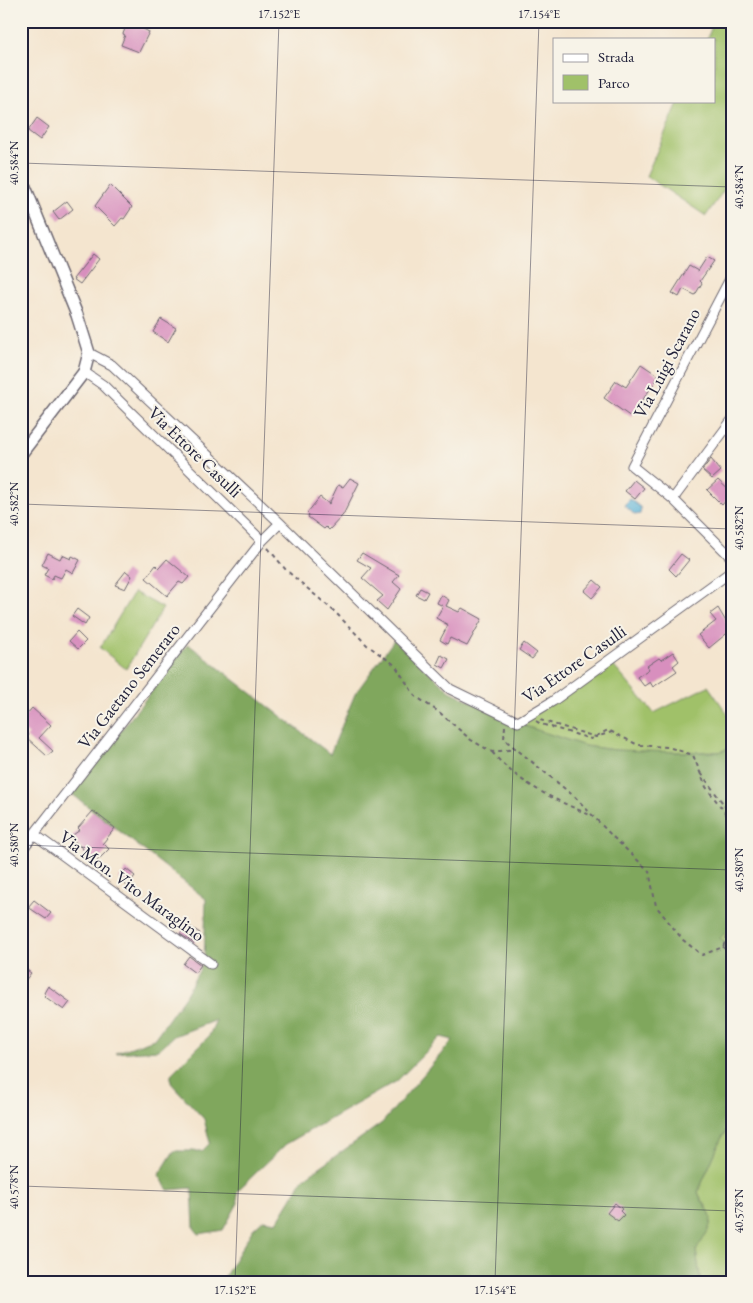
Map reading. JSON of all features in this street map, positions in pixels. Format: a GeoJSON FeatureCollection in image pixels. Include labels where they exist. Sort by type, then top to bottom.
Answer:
{"type":"FeatureCollection","features":[{"type":"Feature","properties":{"kind":"street"},"geometry":{"type":"LineString","coordinates":[[21,177],[76,315],[89,353],[84,372],[21,454]]}},
{"type":"Feature","properties":{"kind":"street","name":"Via Luigi Scarano"},"geometry":{"type":"LineString","coordinates":[[673,499],[632,466],[732,275]]}},
{"type":"Feature","properties":{"kind":"street","name":"Via Ettore Casulli"},"geometry":{"type":"LineString","coordinates":[[89,353],[112,365],[280,523],[450,689],[518,722],[553,701],[732,571]]}},
{"type":"Feature","properties":{"kind":"street","name":"Via Ettore Casulli"},"geometry":{"type":"LineString","coordinates":[[84,372],[103,384],[262,541]]}},
{"type":"Feature","properties":{"kind":"street"},"geometry":{"type":"LineString","coordinates":[[732,420],[673,499],[732,558]]}},
{"type":"Feature","properties":{"kind":"street"},"geometry":{"type":"LineString","coordinates":[[262,541],[280,523]]}},
{"type":"Feature","properties":{"kind":"street","name":"Via Gaetano Semeraro"},"geometry":{"type":"LineString","coordinates":[[21,851],[262,541]]}},
{"type":"Feature","properties":{"kind":"street","name":"Via Mon. Vito Maraglino"},"geometry":{"type":"LineString","coordinates":[[34,834],[211,964]]}},
{"type":"Feature","properties":{"kind":"path"},"geometry":{"type":"LineString","coordinates":[[262,541],[286,570],[335,612],[367,645],[395,665],[415,696],[440,712],[471,740],[492,752],[505,768],[538,792],[592,816]]}},
{"type":"Feature","properties":{"kind":"path"},"geometry":{"type":"LineString","coordinates":[[506,716],[504,739],[575,797],[650,872],[656,906],[683,940],[702,955],[723,947],[732,926]]}},
{"type":"Feature","properties":{"kind":"path"},"geometry":{"type":"LineString","coordinates":[[528,716],[596,737],[612,732],[635,743],[688,752],[706,781],[732,816]]}},
{"type":"Feature","properties":{"kind":"path"},"geometry":{"type":"LineString","coordinates":[[528,716],[541,724],[591,739],[608,730],[638,745],[668,747],[693,755],[706,787],[732,822]]}},
{"type":"Feature","properties":{"kind":"path"},"geometry":{"type":"LineString","coordinates":[[492,752],[516,749]]}},
{"type":"Feature","properties":{"kind":"path"},"geometry":{"type":"LineString","coordinates":[[723,947],[732,955]]}},
{"type":"Feature","properties":{"kind":"green space"},"geometry":{"type":"Polygon","coordinates":[[[714,21],[732,21],[732,145],[728,184],[706,216],[646,176],[679,102],[716,102],[716,38],[707,38],[714,21]]]}},
{"type":"Feature","properties":{"kind":"green space"},"geometry":{"type":"Polygon","coordinates":[[[134,592],[163,608],[126,669],[100,648],[134,592]]]}},
{"type":"Feature","properties":{"kind":"green space"},"geometry":{"type":"Polygon","coordinates":[[[394,640],[450,691],[516,723],[585,746],[615,750],[675,752],[719,752],[732,747],[732,926],[720,938],[732,949],[732,1123],[722,1137],[698,1192],[708,1210],[711,1221],[708,1231],[696,1251],[700,1277],[698,1282],[225,1282],[225,1276],[253,1229],[263,1220],[277,1222],[303,1179],[382,1123],[453,1040],[441,1037],[397,1081],[286,1144],[237,1191],[238,1203],[223,1230],[199,1234],[194,1228],[192,1188],[168,1190],[159,1175],[174,1151],[202,1151],[210,1143],[204,1119],[171,1083],[171,1074],[209,1036],[216,1020],[174,1036],[158,1050],[115,1053],[154,1039],[185,996],[204,962],[206,899],[72,794],[188,644],[330,754],[355,694],[394,640]]]}},
{"type":"Feature","properties":{"kind":"green space"},"geometry":{"type":"Polygon","coordinates":[[[610,662],[654,713],[708,686],[732,720],[732,747],[719,752],[615,750],[585,746],[516,723],[610,662]]]}},
{"type":"Feature","properties":{"kind":"green space"},"geometry":{"type":"Polygon","coordinates":[[[732,926],[732,949],[720,938],[732,926]]]}},
{"type":"Feature","properties":{"kind":"green space"},"geometry":{"type":"Polygon","coordinates":[[[732,1123],[732,1282],[698,1282],[700,1277],[696,1251],[710,1221],[708,1210],[698,1192],[722,1137],[732,1123]]]}},
{"type":"Feature","properties":{"kind":"water"},"geometry":{"type":"Polygon","coordinates":[[[630,499],[641,508],[640,514],[635,515],[624,505],[630,499]]]}},
{"type":"Feature","properties":{"kind":"building"},"geometry":{"type":"Polygon","coordinates":[[[128,21],[149,32],[139,52],[121,45],[128,21]]]}},
{"type":"Feature","properties":{"kind":"building"},"geometry":{"type":"Polygon","coordinates":[[[37,118],[49,127],[40,140],[28,131],[37,118]]]}},
{"type":"Feature","properties":{"kind":"building"},"geometry":{"type":"Polygon","coordinates":[[[110,185],[132,207],[124,219],[122,218],[115,226],[95,206],[110,185]]]}},
{"type":"Feature","properties":{"kind":"building"},"geometry":{"type":"Polygon","coordinates":[[[67,201],[73,209],[59,220],[53,212],[67,201]]]}},
{"type":"Feature","properties":{"kind":"building"},"geometry":{"type":"Polygon","coordinates":[[[93,254],[99,259],[80,284],[73,279],[93,254]]]}},
{"type":"Feature","properties":{"kind":"building"},"geometry":{"type":"Polygon","coordinates":[[[707,257],[714,261],[700,281],[702,283],[695,295],[683,289],[679,297],[672,293],[689,266],[698,271],[707,257]]]}},
{"type":"Feature","properties":{"kind":"building"},"geometry":{"type":"Polygon","coordinates":[[[161,319],[176,328],[168,342],[153,332],[161,319]]]}},
{"type":"Feature","properties":{"kind":"building"},"geometry":{"type":"Polygon","coordinates":[[[641,364],[659,376],[631,417],[604,398],[616,381],[626,387],[641,364]]]}},
{"type":"Feature","properties":{"kind":"building"},"geometry":{"type":"Polygon","coordinates":[[[711,459],[721,471],[712,479],[702,470],[711,459]]]}},
{"type":"Feature","properties":{"kind":"building"},"geometry":{"type":"Polygon","coordinates":[[[350,478],[359,483],[343,515],[329,530],[326,527],[324,529],[308,517],[307,513],[320,497],[329,504],[338,485],[343,487],[350,478]]]}},
{"type":"Feature","properties":{"kind":"building"},"geometry":{"type":"Polygon","coordinates":[[[634,480],[644,488],[635,499],[625,491],[634,480]]]}},
{"type":"Feature","properties":{"kind":"building"},"geometry":{"type":"Polygon","coordinates":[[[718,480],[732,493],[722,505],[707,490],[718,480]]]}},
{"type":"Feature","properties":{"kind":"building"},"geometry":{"type":"Polygon","coordinates":[[[48,553],[60,559],[62,555],[71,559],[72,556],[80,560],[73,573],[66,569],[61,578],[54,575],[52,579],[44,575],[48,568],[42,565],[48,553]]]}},
{"type":"Feature","properties":{"kind":"building"},"geometry":{"type":"Polygon","coordinates":[[[362,553],[399,575],[393,582],[401,589],[387,610],[377,601],[383,596],[362,578],[371,568],[357,560],[362,553]]]}},
{"type":"Feature","properties":{"kind":"building"},"geometry":{"type":"Polygon","coordinates":[[[681,554],[689,560],[676,576],[669,569],[681,554]]]}},
{"type":"Feature","properties":{"kind":"building"},"geometry":{"type":"Polygon","coordinates":[[[167,559],[189,577],[183,584],[179,582],[167,596],[146,578],[156,565],[159,568],[167,559]]]}},
{"type":"Feature","properties":{"kind":"building"},"geometry":{"type":"Polygon","coordinates":[[[126,571],[132,576],[125,589],[115,585],[126,571]]]}},
{"type":"Feature","properties":{"kind":"building"},"geometry":{"type":"Polygon","coordinates":[[[594,580],[602,587],[592,598],[584,591],[594,580]]]}},
{"type":"Feature","properties":{"kind":"building"},"geometry":{"type":"Polygon","coordinates":[[[420,588],[428,592],[424,599],[416,595],[420,588]]]}},
{"type":"Feature","properties":{"kind":"building"},"geometry":{"type":"Polygon","coordinates":[[[441,595],[449,600],[446,606],[459,612],[462,608],[482,619],[467,646],[450,638],[447,644],[440,640],[448,625],[436,618],[443,606],[437,603],[441,595]]]}},
{"type":"Feature","properties":{"kind":"building"},"geometry":{"type":"Polygon","coordinates":[[[718,608],[731,630],[709,648],[698,635],[716,621],[710,614],[718,608]]]}},
{"type":"Feature","properties":{"kind":"building"},"geometry":{"type":"Polygon","coordinates":[[[77,609],[89,618],[85,625],[72,616],[77,609]]]}},
{"type":"Feature","properties":{"kind":"building"},"geometry":{"type":"Polygon","coordinates":[[[77,632],[86,641],[78,649],[69,641],[77,632]]]}},
{"type":"Feature","properties":{"kind":"building"},"geometry":{"type":"Polygon","coordinates":[[[524,643],[537,653],[532,659],[519,650],[524,643]]]}},
{"type":"Feature","properties":{"kind":"building"},"geometry":{"type":"Polygon","coordinates":[[[673,652],[679,661],[673,666],[677,671],[653,687],[650,682],[644,686],[637,677],[649,669],[647,666],[673,652]]]}},
{"type":"Feature","properties":{"kind":"building"},"geometry":{"type":"Polygon","coordinates":[[[441,655],[449,659],[444,668],[437,664],[441,655]]]}},
{"type":"Feature","properties":{"kind":"building"},"geometry":{"type":"Polygon","coordinates":[[[32,708],[51,725],[39,738],[53,751],[47,756],[26,737],[29,735],[21,728],[21,721],[32,708]]]}},
{"type":"Feature","properties":{"kind":"building"},"geometry":{"type":"Polygon","coordinates":[[[93,811],[115,828],[103,843],[109,849],[94,864],[83,853],[85,851],[70,837],[80,830],[78,828],[93,811]]]}},
{"type":"Feature","properties":{"kind":"building"},"geometry":{"type":"Polygon","coordinates":[[[126,869],[135,876],[127,886],[119,879],[126,869]]]}},
{"type":"Feature","properties":{"kind":"building"},"geometry":{"type":"Polygon","coordinates":[[[34,900],[51,913],[46,919],[28,907],[34,900]]]}},
{"type":"Feature","properties":{"kind":"building"},"geometry":{"type":"Polygon","coordinates":[[[186,924],[200,933],[194,943],[180,934],[186,924]]]}},
{"type":"Feature","properties":{"kind":"building"},"geometry":{"type":"Polygon","coordinates":[[[189,956],[201,965],[195,973],[183,964],[189,956]]]}},
{"type":"Feature","properties":{"kind":"building"},"geometry":{"type":"Polygon","coordinates":[[[21,966],[31,973],[21,986],[21,966]]]}},
{"type":"Feature","properties":{"kind":"building"},"geometry":{"type":"Polygon","coordinates":[[[48,986],[70,1002],[64,1010],[44,996],[48,986]]]}},
{"type":"Feature","properties":{"kind":"building"},"geometry":{"type":"Polygon","coordinates":[[[615,1203],[622,1209],[620,1211],[624,1215],[618,1221],[607,1213],[615,1203]]]}}]}
